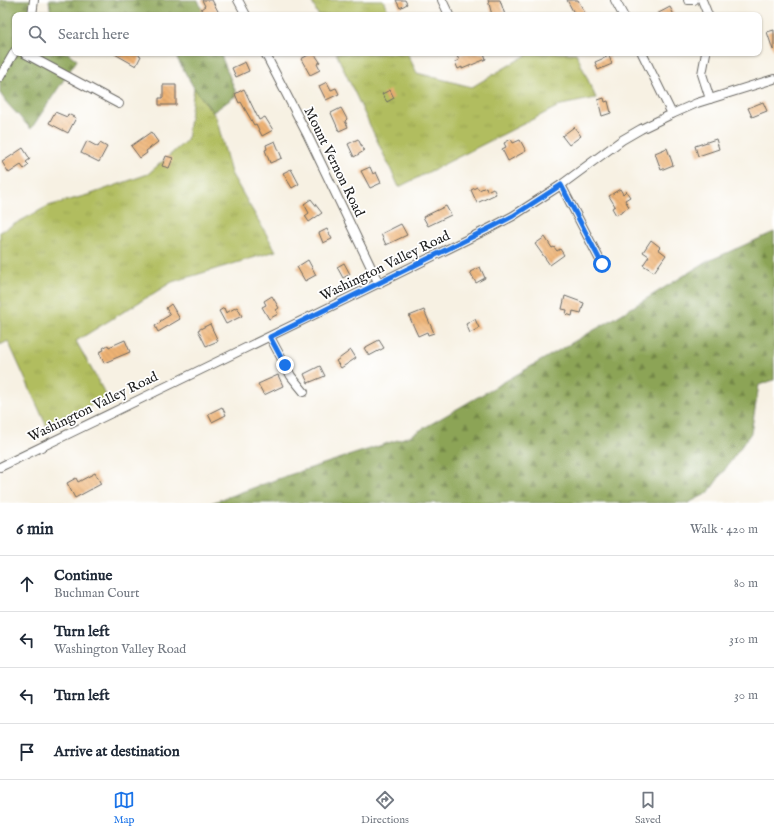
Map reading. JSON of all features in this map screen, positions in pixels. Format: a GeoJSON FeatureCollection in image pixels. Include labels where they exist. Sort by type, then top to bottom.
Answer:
{"type":"FeatureCollection","features":[{"type":"Feature","properties":{"kind":"street"},"geometry":{"type":"LineString","coordinates":[[32,12],[34,0]]}},
{"type":"Feature","properties":{"kind":"street"},"geometry":{"type":"LineString","coordinates":[[238,0],[244,12]]}},
{"type":"Feature","properties":{"kind":"street"},"geometry":{"type":"LineString","coordinates":[[442,0],[448,12]]}},
{"type":"Feature","properties":{"kind":"street"},"geometry":{"type":"LineString","coordinates":[[615,0],[621,12]]}},
{"type":"Feature","properties":{"kind":"street"},"geometry":{"type":"LineString","coordinates":[[688,0],[694,0]]}},
{"type":"Feature","properties":{"kind":"street"},"geometry":{"type":"LineString","coordinates":[[702,0],[707,12]]}},
{"type":"Feature","properties":{"kind":"street"},"geometry":{"type":"LineString","coordinates":[[0,77],[12,56]]}},
{"type":"Feature","properties":{"kind":"street"},"geometry":{"type":"LineString","coordinates":[[30,56],[119,104]]}},
{"type":"Feature","properties":{"kind":"street","name":"Mount Vernon Road"},"geometry":{"type":"LineString","coordinates":[[267,56],[308,136],[379,284]]}},
{"type":"Feature","properties":{"kind":"street"},"geometry":{"type":"LineString","coordinates":[[643,56],[672,114]]}},
{"type":"Feature","properties":{"kind":"street"},"geometry":{"type":"LineString","coordinates":[[705,56],[702,74],[710,99]]}},
{"type":"Feature","properties":{"kind":"street","name":"Washington Valley Road"},"geometry":{"type":"LineString","coordinates":[[0,467],[379,284],[494,226],[513,216],[561,185],[622,140],[672,114],[697,103],[774,79]]}},
{"type":"Feature","properties":{"kind":"street"},"geometry":{"type":"LineString","coordinates":[[561,185],[602,264]]}},
{"type":"Feature","properties":{"kind":"street"},"geometry":{"type":"LineString","coordinates":[[270,337],[291,376],[304,392]]}},
{"type":"Feature","properties":{"kind":"green space"},"geometry":{"type":"Polygon","coordinates":[[[0,0],[33,0],[36,12],[12,12],[12,56],[72,56],[77,60],[31,129],[6,102],[0,93],[0,0]]]}},
{"type":"Feature","properties":{"kind":"green space"},"geometry":{"type":"Polygon","coordinates":[[[49,0],[198,0],[203,12],[85,12],[51,12],[49,0]]]}},
{"type":"Feature","properties":{"kind":"green space"},"geometry":{"type":"Polygon","coordinates":[[[311,0],[383,0],[389,12],[317,12],[311,0]]]}},
{"type":"Feature","properties":{"kind":"green space"},"geometry":{"type":"Polygon","coordinates":[[[176,56],[221,56],[237,95],[213,112],[194,88],[176,56]]]}},
{"type":"Feature","properties":{"kind":"green space"},"geometry":{"type":"Polygon","coordinates":[[[337,56],[408,56],[417,73],[472,87],[525,56],[577,56],[596,98],[561,105],[399,187],[337,56]]]}},
{"type":"Feature","properties":{"kind":"green space"},"geometry":{"type":"Polygon","coordinates":[[[194,88],[216,117],[231,173],[276,251],[172,282],[76,341],[107,397],[47,427],[8,341],[0,345],[0,232],[48,206],[91,194],[148,174],[187,140],[194,88]]]}},
{"type":"Feature","properties":{"kind":"green space"},"geometry":{"type":"Polygon","coordinates":[[[774,232],[774,380],[759,385],[751,433],[708,493],[688,503],[211,503],[286,476],[410,436],[615,318],[706,262],[774,232]]]}},
{"type":"Feature","properties":{"kind":"building"},"geometry":{"type":"Polygon","coordinates":[[[202,0],[212,0],[218,12],[202,12],[201,9],[205,6],[202,0]]]}},
{"type":"Feature","properties":{"kind":"building"},"geometry":{"type":"Polygon","coordinates":[[[396,0],[405,0],[407,4],[400,8],[396,0]]]}},
{"type":"Feature","properties":{"kind":"building"},"geometry":{"type":"Polygon","coordinates":[[[488,0],[500,0],[504,12],[491,12],[488,0]]]}},
{"type":"Feature","properties":{"kind":"building"},"geometry":{"type":"Polygon","coordinates":[[[567,0],[578,0],[584,12],[573,12],[567,0]]]}},
{"type":"Feature","properties":{"kind":"building"},"geometry":{"type":"Polygon","coordinates":[[[670,7],[672,12],[661,12],[670,7]]]}},
{"type":"Feature","properties":{"kind":"building"},"geometry":{"type":"Polygon","coordinates":[[[774,30],[774,49],[773,50],[767,32],[774,30]]]}},
{"type":"Feature","properties":{"kind":"building"},"geometry":{"type":"Polygon","coordinates":[[[118,56],[141,56],[136,66],[118,56]]]}},
{"type":"Feature","properties":{"kind":"building"},"geometry":{"type":"Polygon","coordinates":[[[306,56],[316,56],[320,62],[317,64],[320,70],[310,75],[301,59],[306,56]]]}},
{"type":"Feature","properties":{"kind":"building"},"geometry":{"type":"Polygon","coordinates":[[[457,56],[485,56],[486,59],[462,69],[462,67],[458,69],[455,62],[459,60],[457,56]]]}},
{"type":"Feature","properties":{"kind":"building"},"geometry":{"type":"Polygon","coordinates":[[[609,56],[612,64],[598,70],[595,62],[609,56]]]}},
{"type":"Feature","properties":{"kind":"building"},"geometry":{"type":"Polygon","coordinates":[[[245,62],[249,71],[236,77],[232,68],[245,62]]]}},
{"type":"Feature","properties":{"kind":"building"},"geometry":{"type":"Polygon","coordinates":[[[327,82],[331,90],[336,88],[339,94],[326,100],[319,86],[327,82]]]}},
{"type":"Feature","properties":{"kind":"building"},"geometry":{"type":"Polygon","coordinates":[[[163,85],[176,85],[176,105],[159,105],[159,98],[163,98],[163,85]]]}},
{"type":"Feature","properties":{"kind":"building"},"geometry":{"type":"Polygon","coordinates":[[[244,89],[259,120],[265,117],[273,130],[262,136],[256,124],[254,125],[241,102],[239,103],[235,94],[244,89]]]}},
{"type":"Feature","properties":{"kind":"building"},"geometry":{"type":"Polygon","coordinates":[[[390,90],[394,98],[387,102],[382,94],[390,90]]]}},
{"type":"Feature","properties":{"kind":"building"},"geometry":{"type":"Polygon","coordinates":[[[604,98],[605,102],[608,101],[611,113],[602,116],[598,100],[604,98]]]}},
{"type":"Feature","properties":{"kind":"building"},"geometry":{"type":"Polygon","coordinates":[[[763,102],[767,111],[752,117],[748,108],[763,102]]]}},
{"type":"Feature","properties":{"kind":"building"},"geometry":{"type":"Polygon","coordinates":[[[341,108],[347,119],[345,121],[348,127],[339,131],[331,113],[341,108]]]}},
{"type":"Feature","properties":{"kind":"building"},"geometry":{"type":"Polygon","coordinates":[[[55,112],[67,117],[68,114],[76,118],[68,133],[49,123],[55,112]]]}},
{"type":"Feature","properties":{"kind":"building"},"geometry":{"type":"Polygon","coordinates":[[[574,127],[581,136],[569,145],[562,136],[574,127]]]}},
{"type":"Feature","properties":{"kind":"building"},"geometry":{"type":"Polygon","coordinates":[[[151,132],[158,142],[146,151],[147,153],[140,158],[131,146],[151,132]]]}},
{"type":"Feature","properties":{"kind":"building"},"geometry":{"type":"Polygon","coordinates":[[[358,139],[364,151],[354,157],[348,144],[358,139]]]}},
{"type":"Feature","properties":{"kind":"building"},"geometry":{"type":"Polygon","coordinates":[[[511,139],[513,143],[520,140],[526,151],[508,161],[502,149],[506,147],[504,143],[511,139]]]}},
{"type":"Feature","properties":{"kind":"building"},"geometry":{"type":"Polygon","coordinates":[[[716,139],[719,149],[698,156],[695,146],[716,139]]]}},
{"type":"Feature","properties":{"kind":"building"},"geometry":{"type":"Polygon","coordinates":[[[87,141],[98,147],[100,143],[107,147],[99,162],[81,153],[87,141]]]}},
{"type":"Feature","properties":{"kind":"building"},"geometry":{"type":"Polygon","coordinates":[[[275,141],[282,158],[270,163],[265,150],[267,149],[266,145],[275,141]]]}},
{"type":"Feature","properties":{"kind":"building"},"geometry":{"type":"Polygon","coordinates":[[[23,148],[30,159],[26,162],[29,165],[24,169],[21,165],[9,173],[2,162],[23,148]]]}},
{"type":"Feature","properties":{"kind":"building"},"geometry":{"type":"Polygon","coordinates":[[[667,148],[673,165],[661,170],[655,153],[667,148]]]}},
{"type":"Feature","properties":{"kind":"building"},"geometry":{"type":"Polygon","coordinates":[[[166,156],[173,158],[169,168],[162,166],[166,156]]]}},
{"type":"Feature","properties":{"kind":"building"},"geometry":{"type":"Polygon","coordinates":[[[370,167],[373,174],[376,172],[381,183],[370,188],[361,171],[370,167]]]}},
{"type":"Feature","properties":{"kind":"building"},"geometry":{"type":"Polygon","coordinates":[[[291,169],[299,184],[292,188],[283,173],[291,169]]]}},
{"type":"Feature","properties":{"kind":"building"},"geometry":{"type":"Polygon","coordinates":[[[477,187],[479,190],[486,187],[487,191],[493,188],[496,194],[477,203],[471,190],[477,187]]]}},
{"type":"Feature","properties":{"kind":"building"},"geometry":{"type":"Polygon","coordinates":[[[620,189],[623,194],[626,191],[630,197],[625,200],[629,207],[616,215],[612,208],[615,206],[609,196],[620,189]]]}},
{"type":"Feature","properties":{"kind":"building"},"geometry":{"type":"Polygon","coordinates":[[[311,199],[322,213],[309,222],[305,216],[309,213],[304,204],[311,199]]]}},
{"type":"Feature","properties":{"kind":"building"},"geometry":{"type":"Polygon","coordinates":[[[446,206],[451,215],[428,226],[423,217],[446,206]]]}},
{"type":"Feature","properties":{"kind":"building"},"geometry":{"type":"Polygon","coordinates":[[[401,224],[407,235],[386,245],[381,234],[401,224]]]}},
{"type":"Feature","properties":{"kind":"building"},"geometry":{"type":"Polygon","coordinates":[[[327,229],[332,239],[323,243],[319,233],[327,229]]]}},
{"type":"Feature","properties":{"kind":"building"},"geometry":{"type":"Polygon","coordinates":[[[545,237],[552,248],[554,247],[557,251],[560,249],[564,255],[550,265],[535,244],[545,237]]]}},
{"type":"Feature","properties":{"kind":"building"},"geometry":{"type":"Polygon","coordinates":[[[651,240],[660,247],[658,249],[666,255],[654,272],[643,265],[649,256],[643,252],[651,240]]]}},
{"type":"Feature","properties":{"kind":"building"},"geometry":{"type":"Polygon","coordinates":[[[308,260],[316,275],[305,281],[297,267],[308,260]]]}},
{"type":"Feature","properties":{"kind":"building"},"geometry":{"type":"Polygon","coordinates":[[[344,263],[350,274],[343,278],[337,267],[344,263]]]}},
{"type":"Feature","properties":{"kind":"building"},"geometry":{"type":"Polygon","coordinates":[[[480,267],[485,278],[476,283],[470,272],[480,267]]]}},
{"type":"Feature","properties":{"kind":"building"},"geometry":{"type":"Polygon","coordinates":[[[272,296],[279,308],[276,310],[278,314],[269,319],[262,307],[266,305],[264,301],[272,296]]]}},
{"type":"Feature","properties":{"kind":"building"},"geometry":{"type":"Polygon","coordinates":[[[565,296],[584,303],[581,313],[573,311],[572,316],[566,314],[567,310],[562,309],[565,296]]]}},
{"type":"Feature","properties":{"kind":"building"},"geometry":{"type":"Polygon","coordinates":[[[171,304],[180,319],[158,332],[155,326],[170,315],[166,308],[171,304]]]}},
{"type":"Feature","properties":{"kind":"building"},"geometry":{"type":"Polygon","coordinates":[[[237,307],[242,316],[226,324],[219,311],[224,308],[226,313],[237,307]]]}},
{"type":"Feature","properties":{"kind":"building"},"geometry":{"type":"Polygon","coordinates":[[[424,310],[434,333],[428,335],[427,332],[418,336],[409,316],[424,310]]]}},
{"type":"Feature","properties":{"kind":"building"},"geometry":{"type":"Polygon","coordinates":[[[475,319],[479,328],[470,333],[466,324],[475,319]]]}},
{"type":"Feature","properties":{"kind":"building"},"geometry":{"type":"Polygon","coordinates":[[[210,324],[218,341],[206,346],[198,330],[210,324]]]}},
{"type":"Feature","properties":{"kind":"building"},"geometry":{"type":"Polygon","coordinates":[[[125,340],[130,352],[104,363],[99,352],[104,350],[103,348],[108,345],[109,347],[125,340]]]}},
{"type":"Feature","properties":{"kind":"building"},"geometry":{"type":"Polygon","coordinates":[[[379,340],[384,348],[369,356],[364,348],[379,340]]]}},
{"type":"Feature","properties":{"kind":"building"},"geometry":{"type":"Polygon","coordinates":[[[351,350],[356,358],[341,368],[336,361],[351,350]]]}},
{"type":"Feature","properties":{"kind":"building"},"geometry":{"type":"Polygon","coordinates":[[[320,366],[325,376],[308,383],[304,374],[320,366]]]}},
{"type":"Feature","properties":{"kind":"building"},"geometry":{"type":"Polygon","coordinates":[[[278,375],[283,386],[264,395],[258,384],[278,375]]]}},
{"type":"Feature","properties":{"kind":"building"},"geometry":{"type":"Polygon","coordinates":[[[222,407],[226,415],[212,422],[208,414],[222,407]]]}},
{"type":"Feature","properties":{"kind":"building"},"geometry":{"type":"Polygon","coordinates":[[[95,473],[101,484],[75,498],[67,483],[76,478],[78,482],[95,473]]]}},
{"type":"Feature","properties":{"kind":"route"},"geometry":{"type":"LineString","coordinates":[[285,365],[270,337],[494,226],[513,216],[561,185],[602,264]]}}]}
